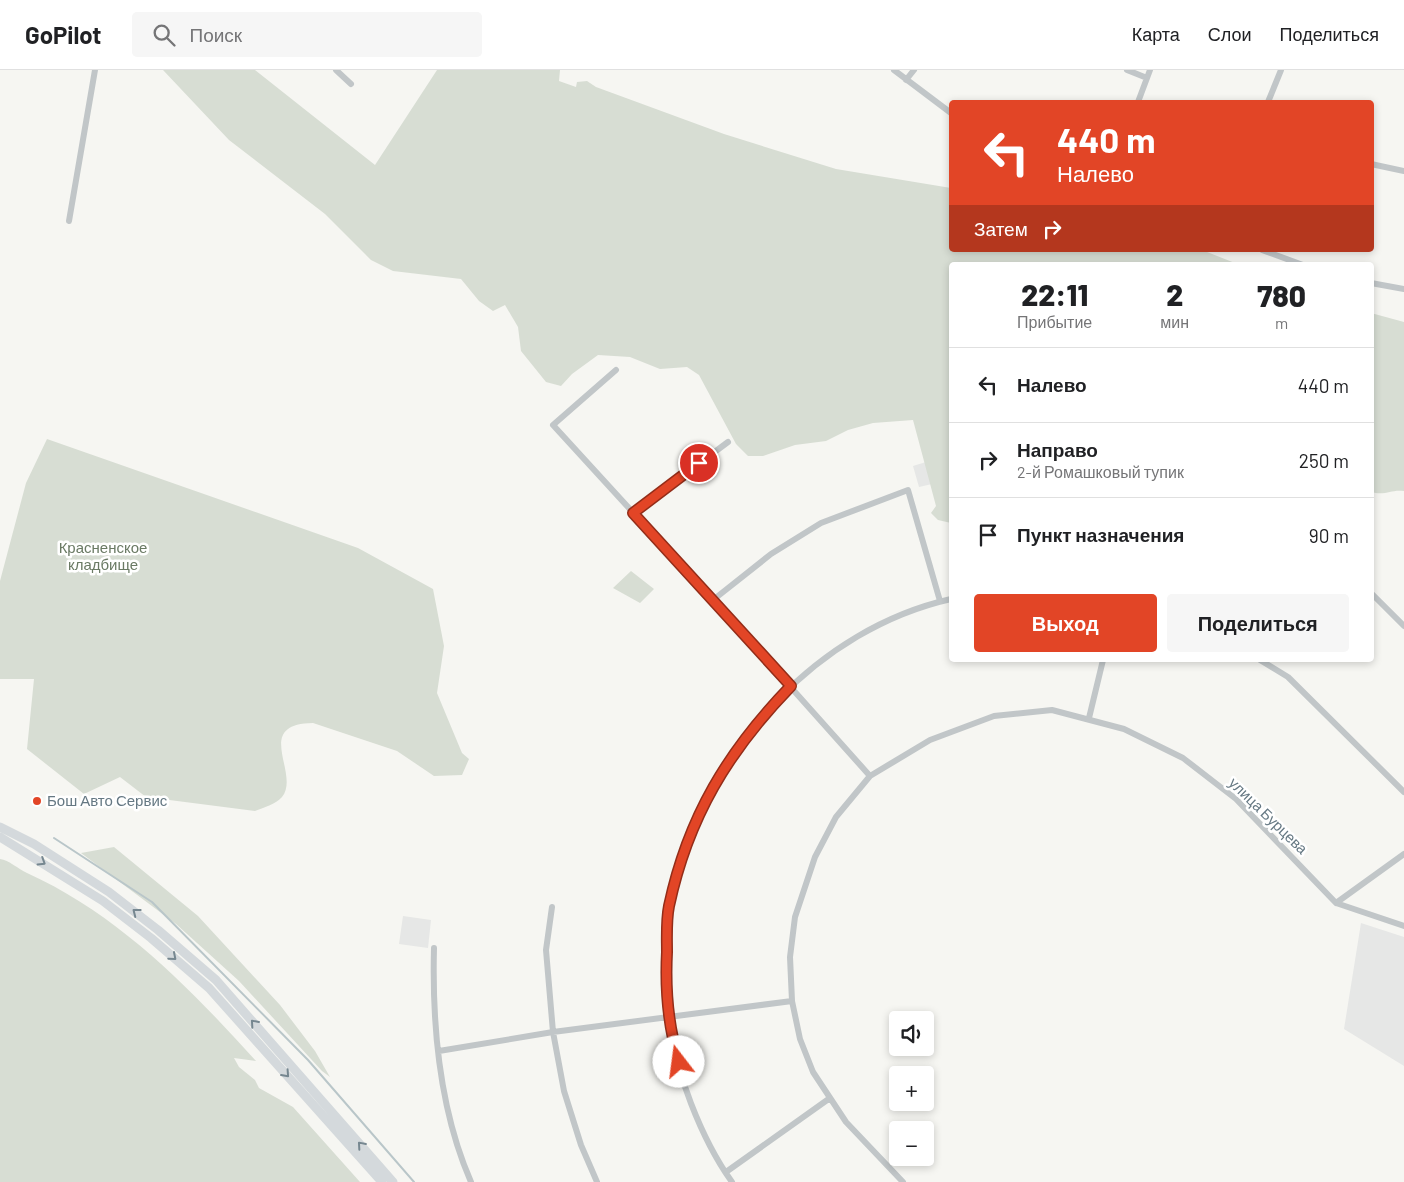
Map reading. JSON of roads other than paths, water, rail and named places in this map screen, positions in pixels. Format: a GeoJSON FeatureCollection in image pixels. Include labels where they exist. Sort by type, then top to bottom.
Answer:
{"type":"FeatureCollection","features":[{"type":"Feature","properties":{"kind":"main road"},"geometry":{"type":"LineString","coordinates":[[0,827],[34,844],[109,892],[158,930],[216,980],[393,1182]]}},
{"type":"Feature","properties":{"kind":"main road"},"geometry":{"type":"LineString","coordinates":[[0,838],[103,900],[209,988],[382,1182]]}},
{"type":"Feature","properties":{"kind":"street"},"geometry":{"type":"LineString","coordinates":[[69,221],[95,70]]}},
{"type":"Feature","properties":{"kind":"street"},"geometry":{"type":"LineString","coordinates":[[336,70],[351,84]]}},
{"type":"Feature","properties":{"kind":"street"},"geometry":{"type":"LineString","coordinates":[[894,70],[949,112]]}},
{"type":"Feature","properties":{"kind":"street"},"geometry":{"type":"LineString","coordinates":[[906,80],[914,70]]}},
{"type":"Feature","properties":{"kind":"street"},"geometry":{"type":"LineString","coordinates":[[1127,70],[1147,78]]}},
{"type":"Feature","properties":{"kind":"street"},"geometry":{"type":"LineString","coordinates":[[1139,100],[1150,70]]}},
{"type":"Feature","properties":{"kind":"street"},"geometry":{"type":"LineString","coordinates":[[1269,100],[1281,70]]}},
{"type":"Feature","properties":{"kind":"street"},"geometry":{"type":"LineString","coordinates":[[1374,165],[1404,171]]}},
{"type":"Feature","properties":{"kind":"street"},"geometry":{"type":"LineString","coordinates":[[1267,252],[1295,262]]}},
{"type":"Feature","properties":{"kind":"street"},"geometry":{"type":"LineString","coordinates":[[1374,283],[1404,289]]}},
{"type":"Feature","properties":{"kind":"street"},"geometry":{"type":"LineString","coordinates":[[616,370],[553,425],[791,686],[870,776]]}},
{"type":"Feature","properties":{"kind":"street"},"geometry":{"type":"LineString","coordinates":[[633,513],[728,442]]}},
{"type":"Feature","properties":{"kind":"street"},"geometry":{"type":"LineString","coordinates":[[713,600],[770,554],[821,523],[908,490],[940,601]]}},
{"type":"Feature","properties":{"kind":"street"},"geometry":{"type":"LineString","coordinates":[[1374,596],[1404,626]]}},
{"type":"Feature","properties":{"kind":"street"},"geometry":{"type":"LineString","coordinates":[[731,1181],[698,1123],[674,1046],[668,1018],[666,972],[668,908],[686,845],[719,775],[757,720],[791,686],[835,651],[872,628],[940,601],[949,599]]}},
{"type":"Feature","properties":{"kind":"street"},"geometry":{"type":"LineString","coordinates":[[1089,718],[1103,662]]}},
{"type":"Feature","properties":{"kind":"street"},"geometry":{"type":"LineString","coordinates":[[1263,662],[1288,677],[1404,792]]}},
{"type":"Feature","properties":{"kind":"street","name":"улица Бурцева"},"geometry":{"type":"LineString","coordinates":[[903,1182],[846,1122],[810,1064],[800,1039],[792,1001],[790,958],[795,917],[815,857],[836,817],[870,776],[930,740],[994,716],[1052,710],[1089,718],[1124,729],[1183,758],[1236,799],[1336,902],[1404,926]]}},
{"type":"Feature","properties":{"kind":"street"},"geometry":{"type":"LineString","coordinates":[[1336,902],[1404,854]]}},
{"type":"Feature","properties":{"kind":"street"},"geometry":{"type":"LineString","coordinates":[[552,907],[546,950],[553,1032],[564,1091],[581,1145],[597,1182]]}},
{"type":"Feature","properties":{"kind":"street"},"geometry":{"type":"LineString","coordinates":[[434,948],[434,1018],[439,1051],[451,1120],[471,1182]]}},
{"type":"Feature","properties":{"kind":"street"},"geometry":{"type":"LineString","coordinates":[[439,1051],[553,1032],[792,1001]]}},
{"type":"Feature","properties":{"kind":"street"},"geometry":{"type":"LineString","coordinates":[[726,1172],[830,1098]]}},
{"type":"Feature","properties":{"kind":"waterway"},"geometry":{"type":"LineString","coordinates":[[54,838],[152,902],[308,1060],[414,1182]]}},
{"type":"Feature","properties":{"kind":"place","name":"Бош Авто Сервис"},"geometry":{"type":"Point","coordinates":[37,801]}},
{"type":"Feature","properties":{"kind":"park label","name":"Красненское кладбище"},"geometry":{"type":"Point","coordinates":[103,556]}}]}
